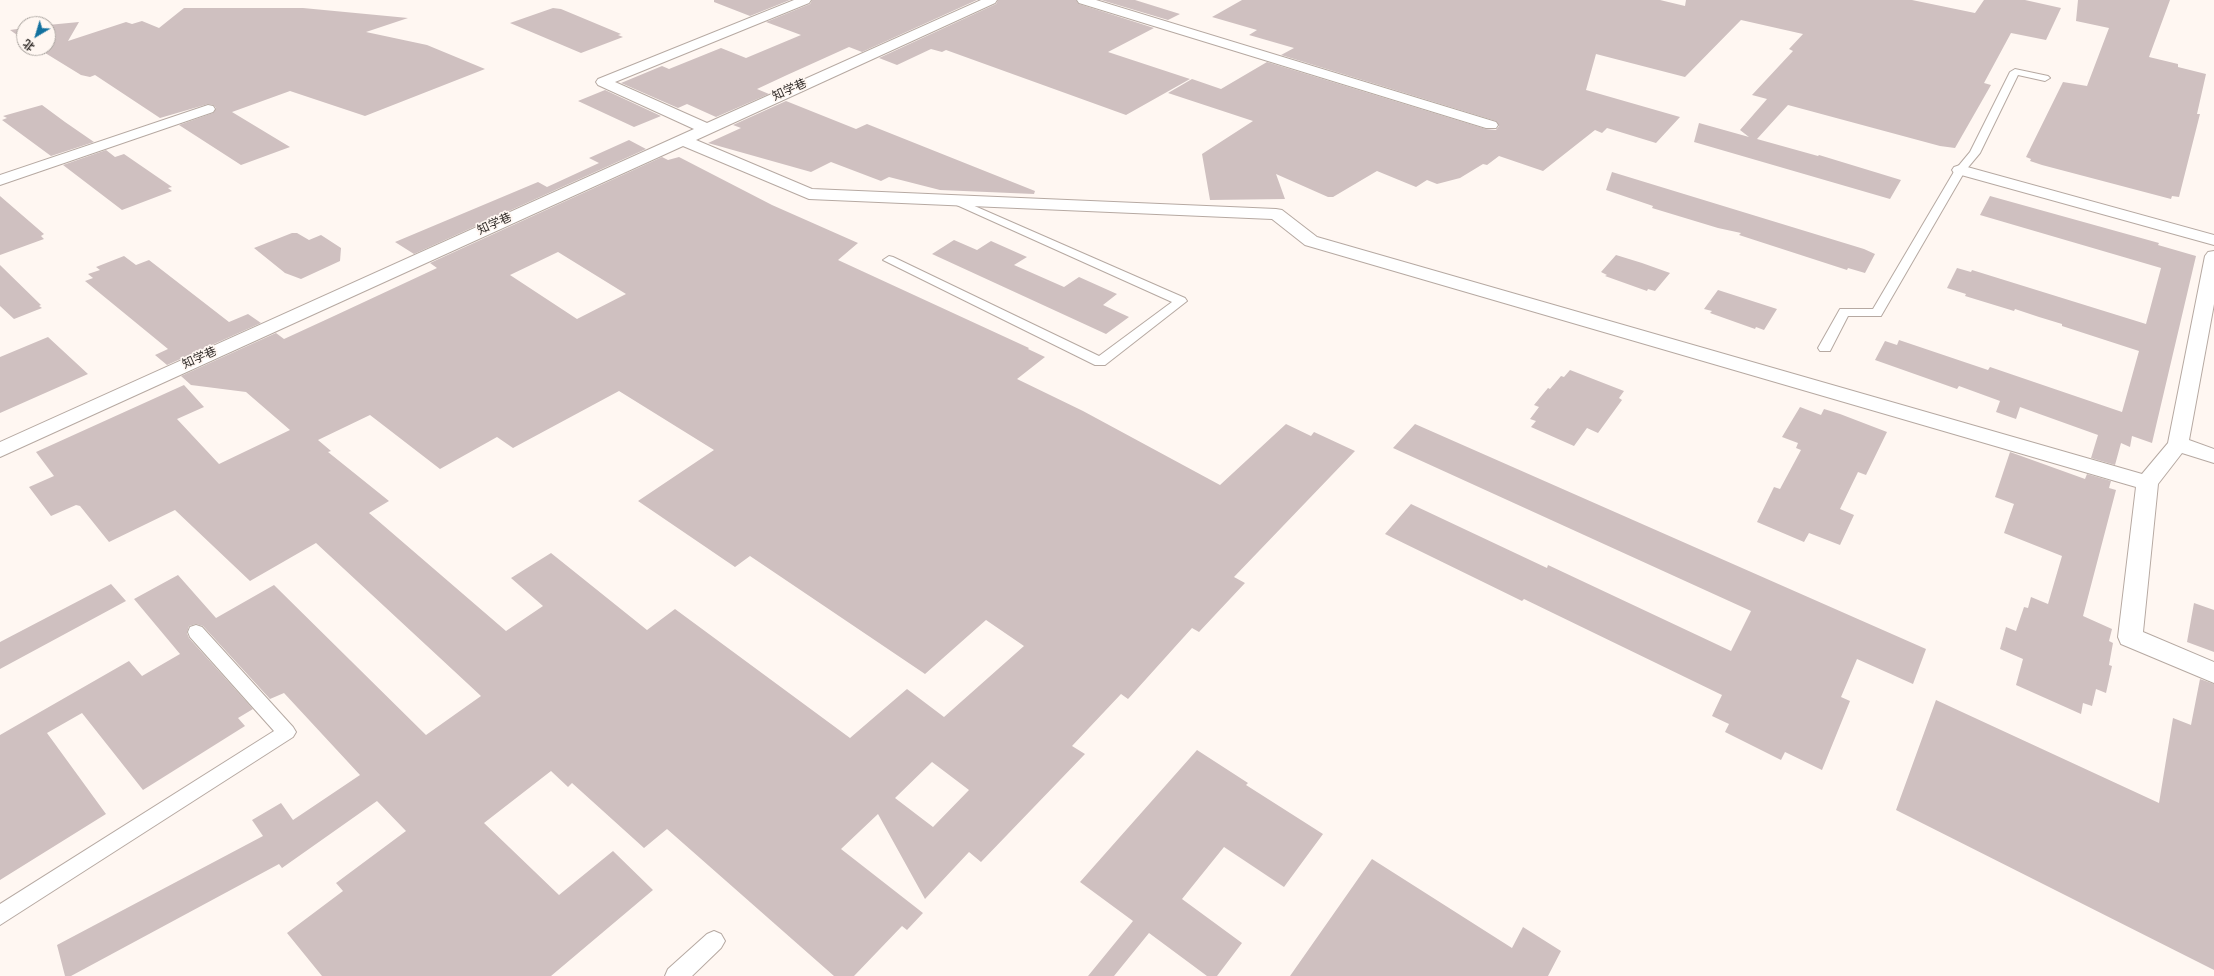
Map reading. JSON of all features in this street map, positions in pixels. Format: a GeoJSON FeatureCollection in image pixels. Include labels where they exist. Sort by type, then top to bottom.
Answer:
{"type":"FeatureCollection","features":[{"type":"Feature","properties":{"kind":"street"},"geometry":{"type":"LineString","coordinates":[[707,128],[603,82],[805,0]]}},
{"type":"Feature","properties":{"kind":"street","name":"知学巷"},"geometry":{"type":"LineString","coordinates":[[0,450],[991,0]]}},
{"type":"Feature","properties":{"kind":"street"},"geometry":{"type":"LineString","coordinates":[[1083,0],[1491,125]]}},
{"type":"Feature","properties":{"kind":"street"},"geometry":{"type":"LineString","coordinates":[[0,180],[208,109]]}},
{"type":"Feature","properties":{"kind":"street"},"geometry":{"type":"LineString","coordinates":[[683,140],[809,194],[1276,214],[1311,241],[2147,483]]}},
{"type":"Feature","properties":{"kind":"street"},"geometry":{"type":"LineString","coordinates":[[1960,170],[2214,240]]}},
{"type":"Feature","properties":{"kind":"street"},"geometry":{"type":"LineString","coordinates":[[2214,256],[2178,444],[2147,483],[2130,637],[2214,673]]}},
{"type":"Feature","properties":{"kind":"street"},"geometry":{"type":"LineString","coordinates":[[2178,444],[2214,456]]}},
{"type":"Feature","properties":{"kind":"lane"},"geometry":{"type":"LineString","coordinates":[[1825,348],[1844,312],[1877,313],[1960,170],[1975,153],[2015,72],[2045,78]]}},
{"type":"Feature","properties":{"kind":"lane"},"geometry":{"type":"LineString","coordinates":[[889,260],[1100,362],[1181,301],[954,200]]}},
{"type":"Feature","properties":{"kind":"lane"},"geometry":{"type":"LineString","coordinates":[[0,915],[287,732],[196,632]]}},
{"type":"Feature","properties":{"kind":"lane"},"geometry":{"type":"LineString","coordinates":[[676,976],[714,941]]}},
{"type":"Feature","properties":{"kind":"building"},"geometry":{"type":"Polygon","coordinates":[[[714,0],[790,0],[750,16],[714,2],[714,0]]]}},
{"type":"Feature","properties":{"kind":"building"},"geometry":{"type":"Polygon","coordinates":[[[812,0],[977,0],[862,52],[849,47],[757,89],[769,94],[716,117],[687,104],[678,108],[621,83],[662,66],[669,69],[721,48],[746,58],[801,35],[766,22],[810,4],[812,0]]]}},
{"type":"Feature","properties":{"kind":"building"},"geometry":{"type":"Polygon","coordinates":[[[998,0],[1076,0],[1079,4],[1154,28],[1108,52],[1190,79],[1126,115],[946,50],[942,52],[931,49],[897,65],[879,58],[996,4],[998,0]]]}},
{"type":"Feature","properties":{"kind":"building"},"geometry":{"type":"Polygon","coordinates":[[[1101,0],[1135,0],[1180,14],[1168,20],[1101,0]]]}},
{"type":"Feature","properties":{"kind":"building"},"geometry":{"type":"Polygon","coordinates":[[[1242,0],[1660,0],[1685,6],[1686,0],[1912,0],[1975,13],[1984,0],[2025,0],[2061,8],[2046,40],[2011,33],[1984,83],[1991,85],[1955,148],[1940,146],[1788,105],[1757,139],[1818,156],[1819,155],[1901,180],[1890,199],[1694,142],[1699,123],[1749,137],[1740,130],[1767,99],[1752,95],[1793,51],[1789,49],[1803,34],[1741,20],[1685,77],[1596,54],[1586,90],[1680,117],[1656,143],[1607,128],[1602,133],[1595,130],[1543,171],[1499,156],[1487,165],[1483,164],[1460,178],[1437,184],[1427,180],[1416,187],[1377,171],[1333,197],[1328,197],[1276,174],[1285,199],[1210,200],[1202,154],[1253,121],[1168,93],[1192,79],[1221,89],[1267,62],[1486,129],[1496,130],[1499,126],[1496,121],[1281,55],[1294,48],[1249,35],[1257,30],[1212,17],[1242,0]]]}},
{"type":"Feature","properties":{"kind":"building"},"geometry":{"type":"Polygon","coordinates":[[[2078,0],[2170,0],[2149,57],[2178,64],[2178,67],[2206,74],[2197,114],[2200,114],[2179,197],[2172,196],[2171,199],[2042,165],[2030,161],[2031,159],[2026,157],[2063,82],[2087,86],[2109,28],[2076,21],[2078,0]]]}},
{"type":"Feature","properties":{"kind":"building"},"geometry":{"type":"Polygon","coordinates":[[[184,8],[303,8],[408,18],[366,32],[427,45],[485,69],[365,116],[290,91],[232,112],[290,147],[241,165],[179,125],[213,113],[216,108],[213,105],[208,104],[160,118],[95,75],[90,77],[81,75],[50,56],[56,56],[56,24],[79,22],[68,41],[126,22],[132,24],[142,21],[159,28],[184,8]]]}},
{"type":"Feature","properties":{"kind":"building"},"geometry":{"type":"Polygon","coordinates":[[[553,8],[561,9],[621,34],[618,35],[623,37],[581,53],[510,23],[553,8]]]}},
{"type":"Feature","properties":{"kind":"building"},"geometry":{"type":"Polygon","coordinates":[[[16,29],[16,34],[10,30],[16,29]]]}},
{"type":"Feature","properties":{"kind":"building"},"geometry":{"type":"Polygon","coordinates":[[[605,90],[661,116],[634,127],[578,101],[605,90]]]}},
{"type":"Feature","properties":{"kind":"building"},"geometry":{"type":"Polygon","coordinates":[[[786,101],[856,129],[867,124],[1035,191],[1034,194],[940,190],[889,177],[881,181],[831,162],[811,172],[708,143],[741,128],[733,125],[786,101]]]}},
{"type":"Feature","properties":{"kind":"building"},"geometry":{"type":"Polygon","coordinates":[[[42,105],[94,142],[51,156],[2,120],[7,118],[3,116],[42,105]]]}},
{"type":"Feature","properties":{"kind":"building"},"geometry":{"type":"Polygon","coordinates":[[[629,140],[646,149],[414,254],[395,242],[538,182],[547,187],[599,163],[589,158],[629,140]]]}},
{"type":"Feature","properties":{"kind":"building"},"geometry":{"type":"Polygon","coordinates":[[[106,150],[115,157],[124,154],[172,187],[168,188],[172,191],[122,210],[63,165],[106,150]]]}},
{"type":"Feature","properties":{"kind":"building"},"geometry":{"type":"Polygon","coordinates":[[[662,157],[668,160],[679,157],[772,205],[858,243],[838,260],[1029,348],[1028,349],[1045,357],[1017,379],[1083,411],[1220,485],[1286,424],[1311,436],[1314,432],[1355,451],[1234,577],[1245,583],[1199,632],[1192,628],[1128,699],[1121,694],[1072,746],[1085,754],[981,862],[969,852],[925,899],[878,814],[841,849],[923,913],[907,930],[902,926],[854,976],[834,976],[667,829],[644,848],[572,783],[568,787],[551,771],[484,823],[559,895],[613,851],[653,890],[551,976],[322,976],[287,933],[343,891],[336,883],[406,831],[377,801],[282,868],[279,864],[71,976],[65,976],[57,945],[263,836],[252,820],[281,803],[293,820],[360,775],[284,693],[270,699],[203,626],[196,624],[189,626],[187,633],[189,638],[253,709],[238,718],[245,726],[143,790],[82,713],[47,733],[106,814],[0,880],[0,735],[129,661],[142,676],[180,654],[134,599],[178,575],[216,618],[274,585],[426,735],[481,696],[316,543],[250,581],[175,510],[109,542],[80,506],[76,505],[51,516],[29,487],[54,476],[36,452],[184,385],[204,407],[177,419],[219,464],[290,430],[246,392],[191,385],[181,376],[276,333],[284,339],[437,268],[430,263],[662,157]],[[558,252],[510,275],[577,319],[626,294],[558,252]],[[619,391],[513,448],[497,437],[440,469],[370,415],[318,440],[331,451],[328,452],[389,501],[369,513],[506,631],[543,606],[511,578],[551,553],[647,630],[675,609],[850,738],[907,689],[944,717],[1024,646],[986,620],[925,674],[750,556],[735,567],[638,501],[714,450],[619,391]],[[932,762],[895,798],[933,827],[969,790],[932,762]]]}},
{"type":"Feature","properties":{"kind":"building"},"geometry":{"type":"Polygon","coordinates":[[[1612,172],[1864,249],[1875,254],[1865,273],[1848,268],[1847,270],[1739,235],[1741,233],[1718,228],[1652,208],[1653,206],[1606,190],[1612,172]]]}},
{"type":"Feature","properties":{"kind":"building"},"geometry":{"type":"Polygon","coordinates":[[[0,196],[44,234],[41,236],[44,239],[0,255],[0,196]]]}},
{"type":"Feature","properties":{"kind":"building"},"geometry":{"type":"Polygon","coordinates":[[[1990,196],[2159,243],[2158,245],[2196,256],[2152,443],[2132,436],[2130,447],[2121,443],[2115,465],[2091,458],[2098,435],[2020,407],[2016,419],[1996,412],[2000,401],[1959,386],[1957,389],[1875,360],[1885,341],[1897,345],[1899,340],[1988,370],[1990,367],[2122,412],[2139,351],[2015,309],[2014,311],[1965,296],[1966,294],[1947,288],[1957,268],[1971,272],[1972,270],[2146,324],[2161,268],[1980,215],[1990,196]]]}},
{"type":"Feature","properties":{"kind":"building"},"geometry":{"type":"Polygon","coordinates":[[[292,233],[297,233],[309,240],[321,235],[341,248],[340,261],[301,279],[285,273],[254,248],[292,233]]]}},
{"type":"Feature","properties":{"kind":"building"},"geometry":{"type":"Polygon","coordinates":[[[954,240],[977,250],[991,241],[1027,257],[1014,265],[1064,287],[1079,277],[1117,294],[1103,305],[1129,317],[1106,334],[932,254],[954,240]]]}},
{"type":"Feature","properties":{"kind":"building"},"geometry":{"type":"Polygon","coordinates":[[[1616,255],[1670,273],[1655,291],[1648,289],[1647,291],[1605,276],[1607,275],[1601,272],[1616,255]]]}},
{"type":"Feature","properties":{"kind":"building"},"geometry":{"type":"Polygon","coordinates":[[[124,256],[136,265],[149,260],[229,322],[248,314],[261,323],[167,365],[155,355],[168,349],[85,281],[93,278],[88,274],[100,270],[96,267],[124,256]]]}},
{"type":"Feature","properties":{"kind":"building"},"geometry":{"type":"Polygon","coordinates":[[[0,265],[41,305],[39,306],[42,308],[14,319],[0,306],[0,265]]]}},
{"type":"Feature","properties":{"kind":"building"},"geometry":{"type":"Polygon","coordinates":[[[1718,290],[1777,309],[1764,330],[1756,327],[1755,329],[1710,313],[1712,311],[1704,309],[1718,290]]]}},
{"type":"Feature","properties":{"kind":"building"},"geometry":{"type":"Polygon","coordinates":[[[48,337],[88,374],[0,413],[0,357],[48,337]]]}},
{"type":"Feature","properties":{"kind":"building"},"geometry":{"type":"Polygon","coordinates":[[[1570,370],[1624,391],[1619,398],[1622,400],[1598,433],[1587,428],[1574,446],[1531,427],[1536,421],[1530,419],[1539,407],[1534,405],[1548,388],[1550,389],[1561,376],[1564,377],[1570,370]]]}},
{"type":"Feature","properties":{"kind":"building"},"geometry":{"type":"Polygon","coordinates":[[[1800,407],[1821,415],[1824,409],[1887,432],[1866,475],[1858,472],[1840,509],[1854,515],[1840,545],[1809,533],[1804,542],[1757,522],[1774,487],[1780,489],[1801,450],[1796,448],[1798,443],[1782,437],[1800,407]]]}},
{"type":"Feature","properties":{"kind":"building"},"geometry":{"type":"Polygon","coordinates":[[[1415,424],[1926,649],[1913,684],[1857,659],[1841,697],[1850,701],[1822,770],[1785,752],[1781,760],[1725,732],[1729,724],[1712,716],[1722,695],[1524,599],[1522,601],[1385,534],[1411,504],[1547,568],[1548,565],[1731,651],[1751,611],[1393,448],[1415,424]]]}},
{"type":"Feature","properties":{"kind":"building"},"geometry":{"type":"Polygon","coordinates":[[[2010,452],[2085,479],[2087,474],[2111,481],[2109,488],[2116,490],[2083,616],[2112,629],[2109,641],[2113,643],[2109,665],[2112,666],[2106,693],[2096,689],[2092,706],[2083,703],[2081,714],[2016,685],[2023,659],[2000,649],[2006,627],[2016,631],[2024,607],[2028,608],[2031,597],[2048,604],[2062,556],[2004,533],[2014,504],[1995,497],[2010,452]]]}},
{"type":"Feature","properties":{"kind":"building"},"geometry":{"type":"Polygon","coordinates":[[[111,584],[126,601],[0,669],[0,642],[111,584]]]}},
{"type":"Feature","properties":{"kind":"building"},"geometry":{"type":"Polygon","coordinates":[[[2194,603],[2214,610],[2214,652],[2187,642],[2194,603]]]}},
{"type":"Feature","properties":{"kind":"building"},"geometry":{"type":"Polygon","coordinates":[[[2200,679],[2214,684],[2214,970],[1896,810],[1936,700],[2159,803],[2173,718],[2191,725],[2200,679]]]}},
{"type":"Feature","properties":{"kind":"building"},"geometry":{"type":"Polygon","coordinates":[[[1197,750],[1248,783],[1246,785],[1323,834],[1284,887],[1224,847],[1182,899],[1242,943],[1217,976],[1207,976],[1149,933],[1114,976],[1088,976],[1133,921],[1080,882],[1197,750]]]}},
{"type":"Feature","properties":{"kind":"building"},"geometry":{"type":"Polygon","coordinates":[[[1372,859],[1512,948],[1523,927],[1561,951],[1548,976],[1290,976],[1372,859]]]}}]}
